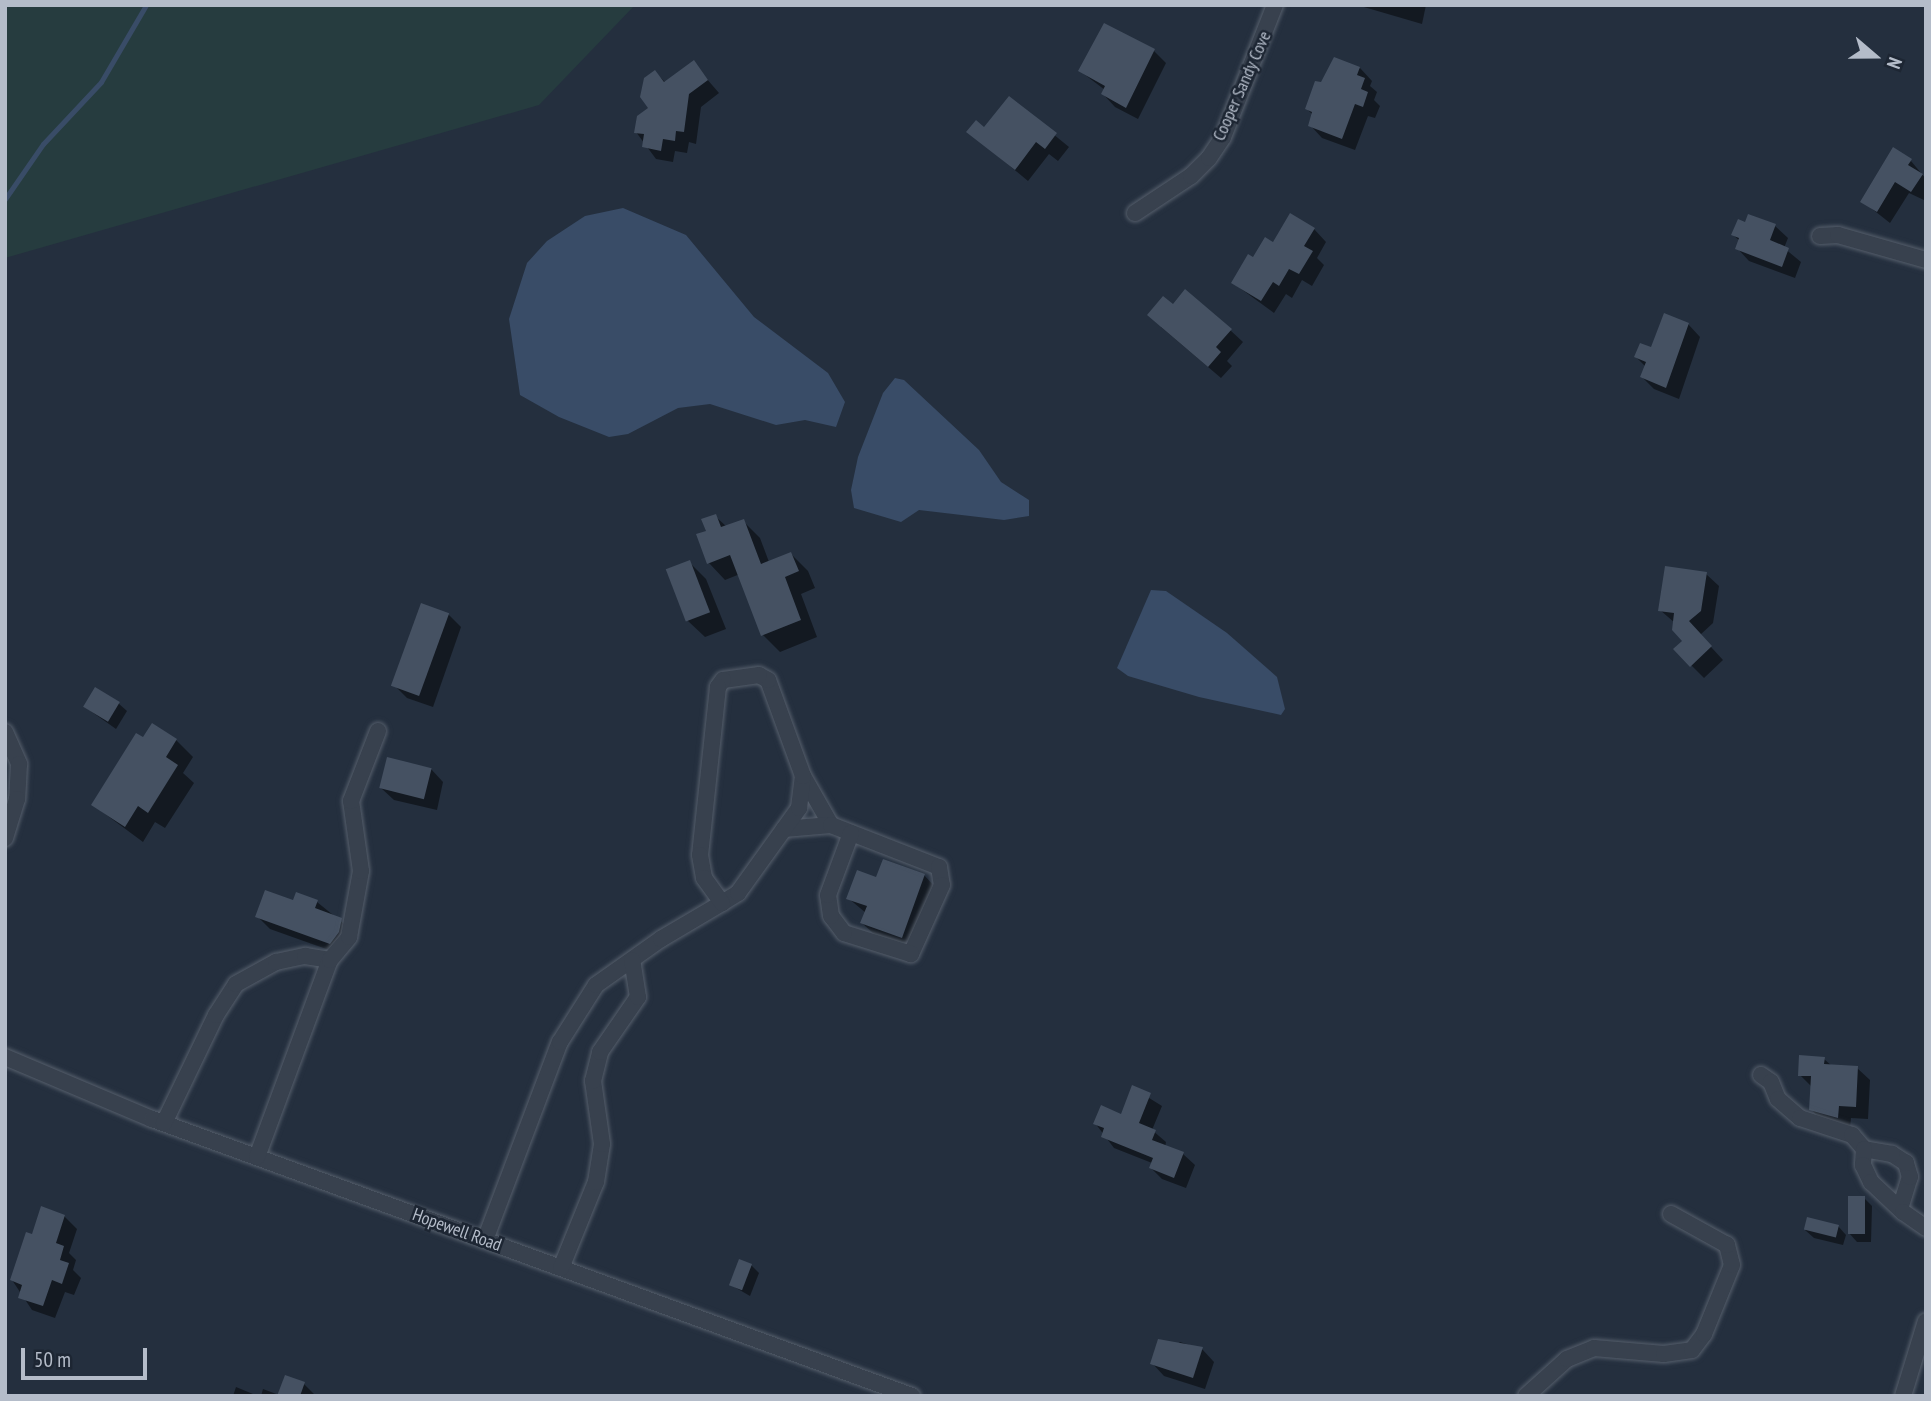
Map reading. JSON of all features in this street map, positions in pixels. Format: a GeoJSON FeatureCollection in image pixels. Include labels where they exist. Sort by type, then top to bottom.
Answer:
{"type":"FeatureCollection","features":[{"type":"Feature","properties":{"kind":"street","name":"Cooper Sandy Cove"},"geometry":{"type":"LineString","coordinates":[[1135,213],[1191,176],[1209,158],[1223,136],[1275,5]]}},
{"type":"Feature","properties":{"kind":"street"},"geometry":{"type":"LineString","coordinates":[[1820,236],[1838,235],[1926,260]]}},
{"type":"Feature","properties":{"kind":"street"},"geometry":{"type":"LineString","coordinates":[[722,903],[704,878],[700,855],[723,680],[766,676],[803,776],[831,825]]}},
{"type":"Feature","properties":{"kind":"street"},"geometry":{"type":"LineString","coordinates":[[257,1157],[330,960],[349,937],[361,871],[351,801],[378,731]]}},
{"type":"Feature","properties":{"kind":"street"},"geometry":{"type":"LineString","coordinates":[[5,732],[19,764],[17,799],[5,838]]}},
{"type":"Feature","properties":{"kind":"street"},"geometry":{"type":"LineString","coordinates":[[485,1240],[560,1042],[596,985],[738,893],[799,808],[803,776]]}},
{"type":"Feature","properties":{"kind":"street"},"geometry":{"type":"LineString","coordinates":[[784,830],[831,825],[939,867],[942,885],[911,954],[844,933],[831,916],[828,895],[851,833]]}},
{"type":"Feature","properties":{"kind":"street"},"geometry":{"type":"LineString","coordinates":[[164,1123],[216,1015],[236,984],[276,962],[305,956],[330,960]]}},
{"type":"Feature","properties":{"kind":"street"},"geometry":{"type":"LineString","coordinates":[[561,1268],[596,1182],[602,1144],[593,1081],[600,1052],[638,997],[632,960]]}},
{"type":"Feature","properties":{"kind":"street","name":"Hopewell Road"},"geometry":{"type":"LineString","coordinates":[[5,1057],[164,1123],[912,1396]]}},
{"type":"Feature","properties":{"kind":"street"},"geometry":{"type":"LineString","coordinates":[[1761,1075],[1800,1118],[1852,1135],[1864,1149],[1892,1154],[1906,1163],[1910,1177],[1900,1209]]}},
{"type":"Feature","properties":{"kind":"street"},"geometry":{"type":"LineString","coordinates":[[1864,1149],[1863,1165],[1871,1182],[1900,1209],[1926,1228]]}},
{"type":"Feature","properties":{"kind":"street"},"geometry":{"type":"LineString","coordinates":[[1525,1396],[1567,1359],[1594,1348],[1664,1354],[1692,1350],[1704,1334],[1732,1265],[1727,1245],[1712,1233],[1671,1214]]}},
{"type":"Feature","properties":{"kind":"street"},"geometry":{"type":"LineString","coordinates":[[1903,1396],[1926,1321]]}},
{"type":"Feature","properties":{"kind":"green space"},"geometry":{"type":"Polygon","coordinates":[[[5,5],[635,5],[539,105],[5,258],[5,5]]]}},
{"type":"Feature","properties":{"kind":"water"},"geometry":{"type":"Polygon","coordinates":[[[623,208],[686,235],[754,317],[828,373],[845,402],[836,427],[805,420],[776,425],[710,404],[678,408],[628,434],[609,437],[559,417],[520,395],[509,319],[527,263],[547,241],[585,216],[623,208]]]}},
{"type":"Feature","properties":{"kind":"water"},"geometry":{"type":"Polygon","coordinates":[[[895,378],[904,380],[979,450],[1001,482],[1029,500],[1029,516],[1004,520],[919,510],[901,522],[854,508],[851,490],[858,457],[883,393],[895,378]]]}},
{"type":"Feature","properties":{"kind":"water"},"geometry":{"type":"Polygon","coordinates":[[[1151,590],[1166,591],[1227,633],[1277,677],[1285,709],[1281,715],[1199,697],[1128,676],[1117,668],[1151,590]]]}},
{"type":"Feature","properties":{"kind":"building"},"geometry":{"type":"Polygon","coordinates":[[[1104,23],[1155,49],[1126,108],[1101,94],[1105,86],[1078,71],[1104,23]]]}},
{"type":"Feature","properties":{"kind":"building"},"geometry":{"type":"Polygon","coordinates":[[[1334,57],[1360,67],[1357,75],[1365,78],[1361,89],[1368,92],[1363,107],[1355,104],[1342,139],[1308,126],[1312,112],[1305,109],[1315,81],[1321,82],[1334,57]]]}},
{"type":"Feature","properties":{"kind":"building"},"geometry":{"type":"Polygon","coordinates":[[[694,60],[708,80],[689,94],[684,132],[676,131],[675,141],[663,139],[661,151],[642,147],[644,134],[634,133],[637,116],[648,108],[640,97],[644,78],[655,70],[664,82],[694,60]]]}},
{"type":"Feature","properties":{"kind":"building"},"geometry":{"type":"Polygon","coordinates":[[[1009,96],[1057,133],[1045,149],[1036,142],[1015,170],[966,132],[976,120],[984,127],[1009,96]]]}},
{"type":"Feature","properties":{"kind":"building"},"geometry":{"type":"Polygon","coordinates":[[[1893,147],[1912,159],[1908,165],[1923,174],[1911,192],[1895,182],[1877,212],[1860,202],[1893,147]]]}},
{"type":"Feature","properties":{"kind":"building"},"geometry":{"type":"Polygon","coordinates":[[[1290,213],[1315,228],[1304,246],[1313,251],[1299,274],[1289,269],[1279,286],[1273,282],[1261,301],[1231,283],[1248,254],[1253,257],[1265,237],[1273,242],[1290,213]]]}},
{"type":"Feature","properties":{"kind":"building"},"geometry":{"type":"Polygon","coordinates":[[[1748,214],[1776,224],[1770,240],[1789,248],[1782,267],[1735,249],[1739,238],[1731,235],[1738,219],[1745,222],[1748,214]]]}},
{"type":"Feature","properties":{"kind":"building"},"geometry":{"type":"Polygon","coordinates":[[[1185,289],[1232,329],[1216,347],[1221,352],[1208,367],[1147,315],[1163,296],[1173,304],[1185,289]]]}},
{"type":"Feature","properties":{"kind":"building"},"geometry":{"type":"Polygon","coordinates":[[[1664,313],[1689,323],[1666,388],[1640,377],[1646,362],[1634,357],[1640,343],[1651,347],[1664,313]]]}},
{"type":"Feature","properties":{"kind":"building"},"geometry":{"type":"Polygon","coordinates":[[[716,514],[721,527],[744,519],[761,564],[791,552],[799,571],[785,577],[801,620],[761,636],[730,555],[707,564],[696,534],[706,531],[701,519],[716,514]]]}},
{"type":"Feature","properties":{"kind":"building"},"geometry":{"type":"Polygon","coordinates":[[[690,560],[710,612],[686,622],[666,569],[690,560]]]}},
{"type":"Feature","properties":{"kind":"building"},"geometry":{"type":"Polygon","coordinates":[[[1665,566],[1707,572],[1701,611],[1689,621],[1712,646],[1690,667],[1673,649],[1682,641],[1672,630],[1674,613],[1658,611],[1665,566]]]}},
{"type":"Feature","properties":{"kind":"building"},"geometry":{"type":"Polygon","coordinates":[[[421,603],[449,613],[419,696],[391,686],[421,603]]]}},
{"type":"Feature","properties":{"kind":"building"},"geometry":{"type":"Polygon","coordinates":[[[95,687],[120,702],[108,722],[83,707],[95,687]]]}},
{"type":"Feature","properties":{"kind":"building"},"geometry":{"type":"Polygon","coordinates":[[[152,723],[177,739],[166,757],[178,765],[148,813],[138,806],[125,827],[91,805],[136,733],[143,737],[152,723]]]}},
{"type":"Feature","properties":{"kind":"building"},"geometry":{"type":"Polygon","coordinates":[[[387,757],[432,768],[424,799],[379,788],[387,757]]]}},
{"type":"Feature","properties":{"kind":"building"},"geometry":{"type":"Polygon","coordinates":[[[883,859],[925,874],[902,938],[860,923],[867,906],[846,899],[857,870],[876,877],[883,859]]]}},
{"type":"Feature","properties":{"kind":"building"},"geometry":{"type":"Polygon","coordinates":[[[265,890],[293,900],[296,892],[318,900],[315,908],[342,918],[339,932],[330,944],[255,917],[265,890]]]}},
{"type":"Feature","properties":{"kind":"building"},"geometry":{"type":"Polygon","coordinates":[[[1799,1055],[1825,1057],[1824,1064],[1858,1066],[1856,1107],[1839,1106],[1838,1118],[1809,1110],[1811,1076],[1798,1076],[1799,1055]]]}},
{"type":"Feature","properties":{"kind":"building"},"geometry":{"type":"Polygon","coordinates":[[[1132,1085],[1151,1093],[1139,1123],[1156,1130],[1152,1140],[1184,1152],[1174,1178],[1149,1168],[1153,1158],[1101,1137],[1104,1128],[1093,1124],[1101,1105],[1121,1114],[1132,1085]]]}},
{"type":"Feature","properties":{"kind":"building"},"geometry":{"type":"Polygon","coordinates":[[[1848,1196],[1865,1196],[1865,1234],[1848,1234],[1848,1196]]]}},
{"type":"Feature","properties":{"kind":"building"},"geometry":{"type":"Polygon","coordinates":[[[41,1206],[65,1215],[56,1243],[64,1246],[60,1260],[69,1263],[62,1284],[52,1280],[43,1306],[18,1298],[22,1285],[10,1280],[26,1232],[32,1234],[41,1206]]]}},
{"type":"Feature","properties":{"kind":"building"},"geometry":{"type":"Polygon","coordinates":[[[1807,1217],[1839,1225],[1836,1238],[1804,1230],[1807,1217]]]}},
{"type":"Feature","properties":{"kind":"building"},"geometry":{"type":"Polygon","coordinates":[[[739,1259],[752,1264],[742,1290],[729,1285],[739,1259]]]}},
{"type":"Feature","properties":{"kind":"building"},"geometry":{"type":"Polygon","coordinates":[[[1158,1339],[1203,1347],[1193,1378],[1150,1364],[1158,1339]]]}},
{"type":"Feature","properties":{"kind":"building"},"geometry":{"type":"Polygon","coordinates":[[[285,1375],[305,1382],[300,1396],[277,1396],[285,1375]]]}},
{"type":"Feature","properties":{"kind":"waterway"},"geometry":{"type":"LineString","coordinates":[[5,199],[43,144],[101,82],[146,5]]}}]}
